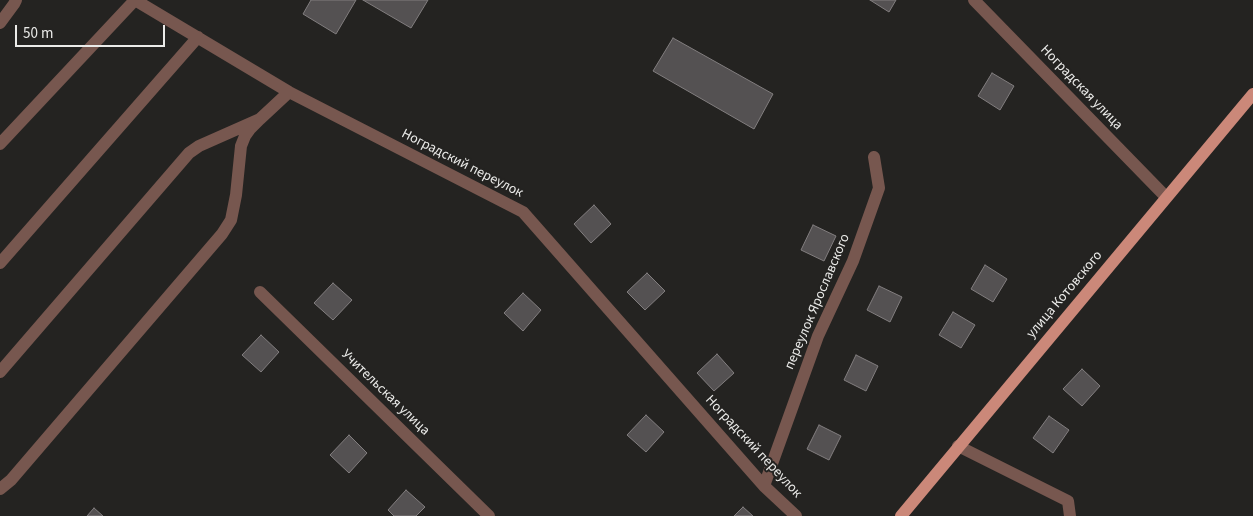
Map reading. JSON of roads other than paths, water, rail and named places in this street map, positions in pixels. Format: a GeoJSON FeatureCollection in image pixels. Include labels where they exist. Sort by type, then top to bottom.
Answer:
{"type":"FeatureCollection","features":[{"type":"Feature","properties":{"kind":"main road","name":"улица Котовского"},"geometry":{"type":"LineString","coordinates":[[901,516],[1253,94]]}},
{"type":"Feature","properties":{"kind":"street"},"geometry":{"type":"LineString","coordinates":[[0,23],[16,0]]}},
{"type":"Feature","properties":{"kind":"street"},"geometry":{"type":"LineString","coordinates":[[0,144],[135,0]]}},
{"type":"Feature","properties":{"kind":"street","name":"Ноградский переулок"},"geometry":{"type":"LineString","coordinates":[[135,0],[289,92],[523,212],[764,486],[796,516]]}},
{"type":"Feature","properties":{"kind":"street","name":"Ноградская улица"},"geometry":{"type":"LineString","coordinates":[[974,0],[1166,197]]}},
{"type":"Feature","properties":{"kind":"street"},"geometry":{"type":"LineString","coordinates":[[0,262],[198,37]]}},
{"type":"Feature","properties":{"kind":"street"},"geometry":{"type":"LineString","coordinates":[[0,489],[11,480],[222,234],[231,220],[236,195],[241,146],[250,129],[289,92]]}},
{"type":"Feature","properties":{"kind":"street"},"geometry":{"type":"LineString","coordinates":[[0,372],[189,153],[199,146],[260,119]]}},
{"type":"Feature","properties":{"kind":"street","name":"переулок Ярославского"},"geometry":{"type":"LineString","coordinates":[[764,486],[818,336],[853,261],[879,188],[874,157]]}},
{"type":"Feature","properties":{"kind":"street","name":"Учительская улица"},"geometry":{"type":"LineString","coordinates":[[260,292],[489,516]]}},
{"type":"Feature","properties":{"kind":"street"},"geometry":{"type":"LineString","coordinates":[[958,446],[1068,501],[1070,516]]}}]}
